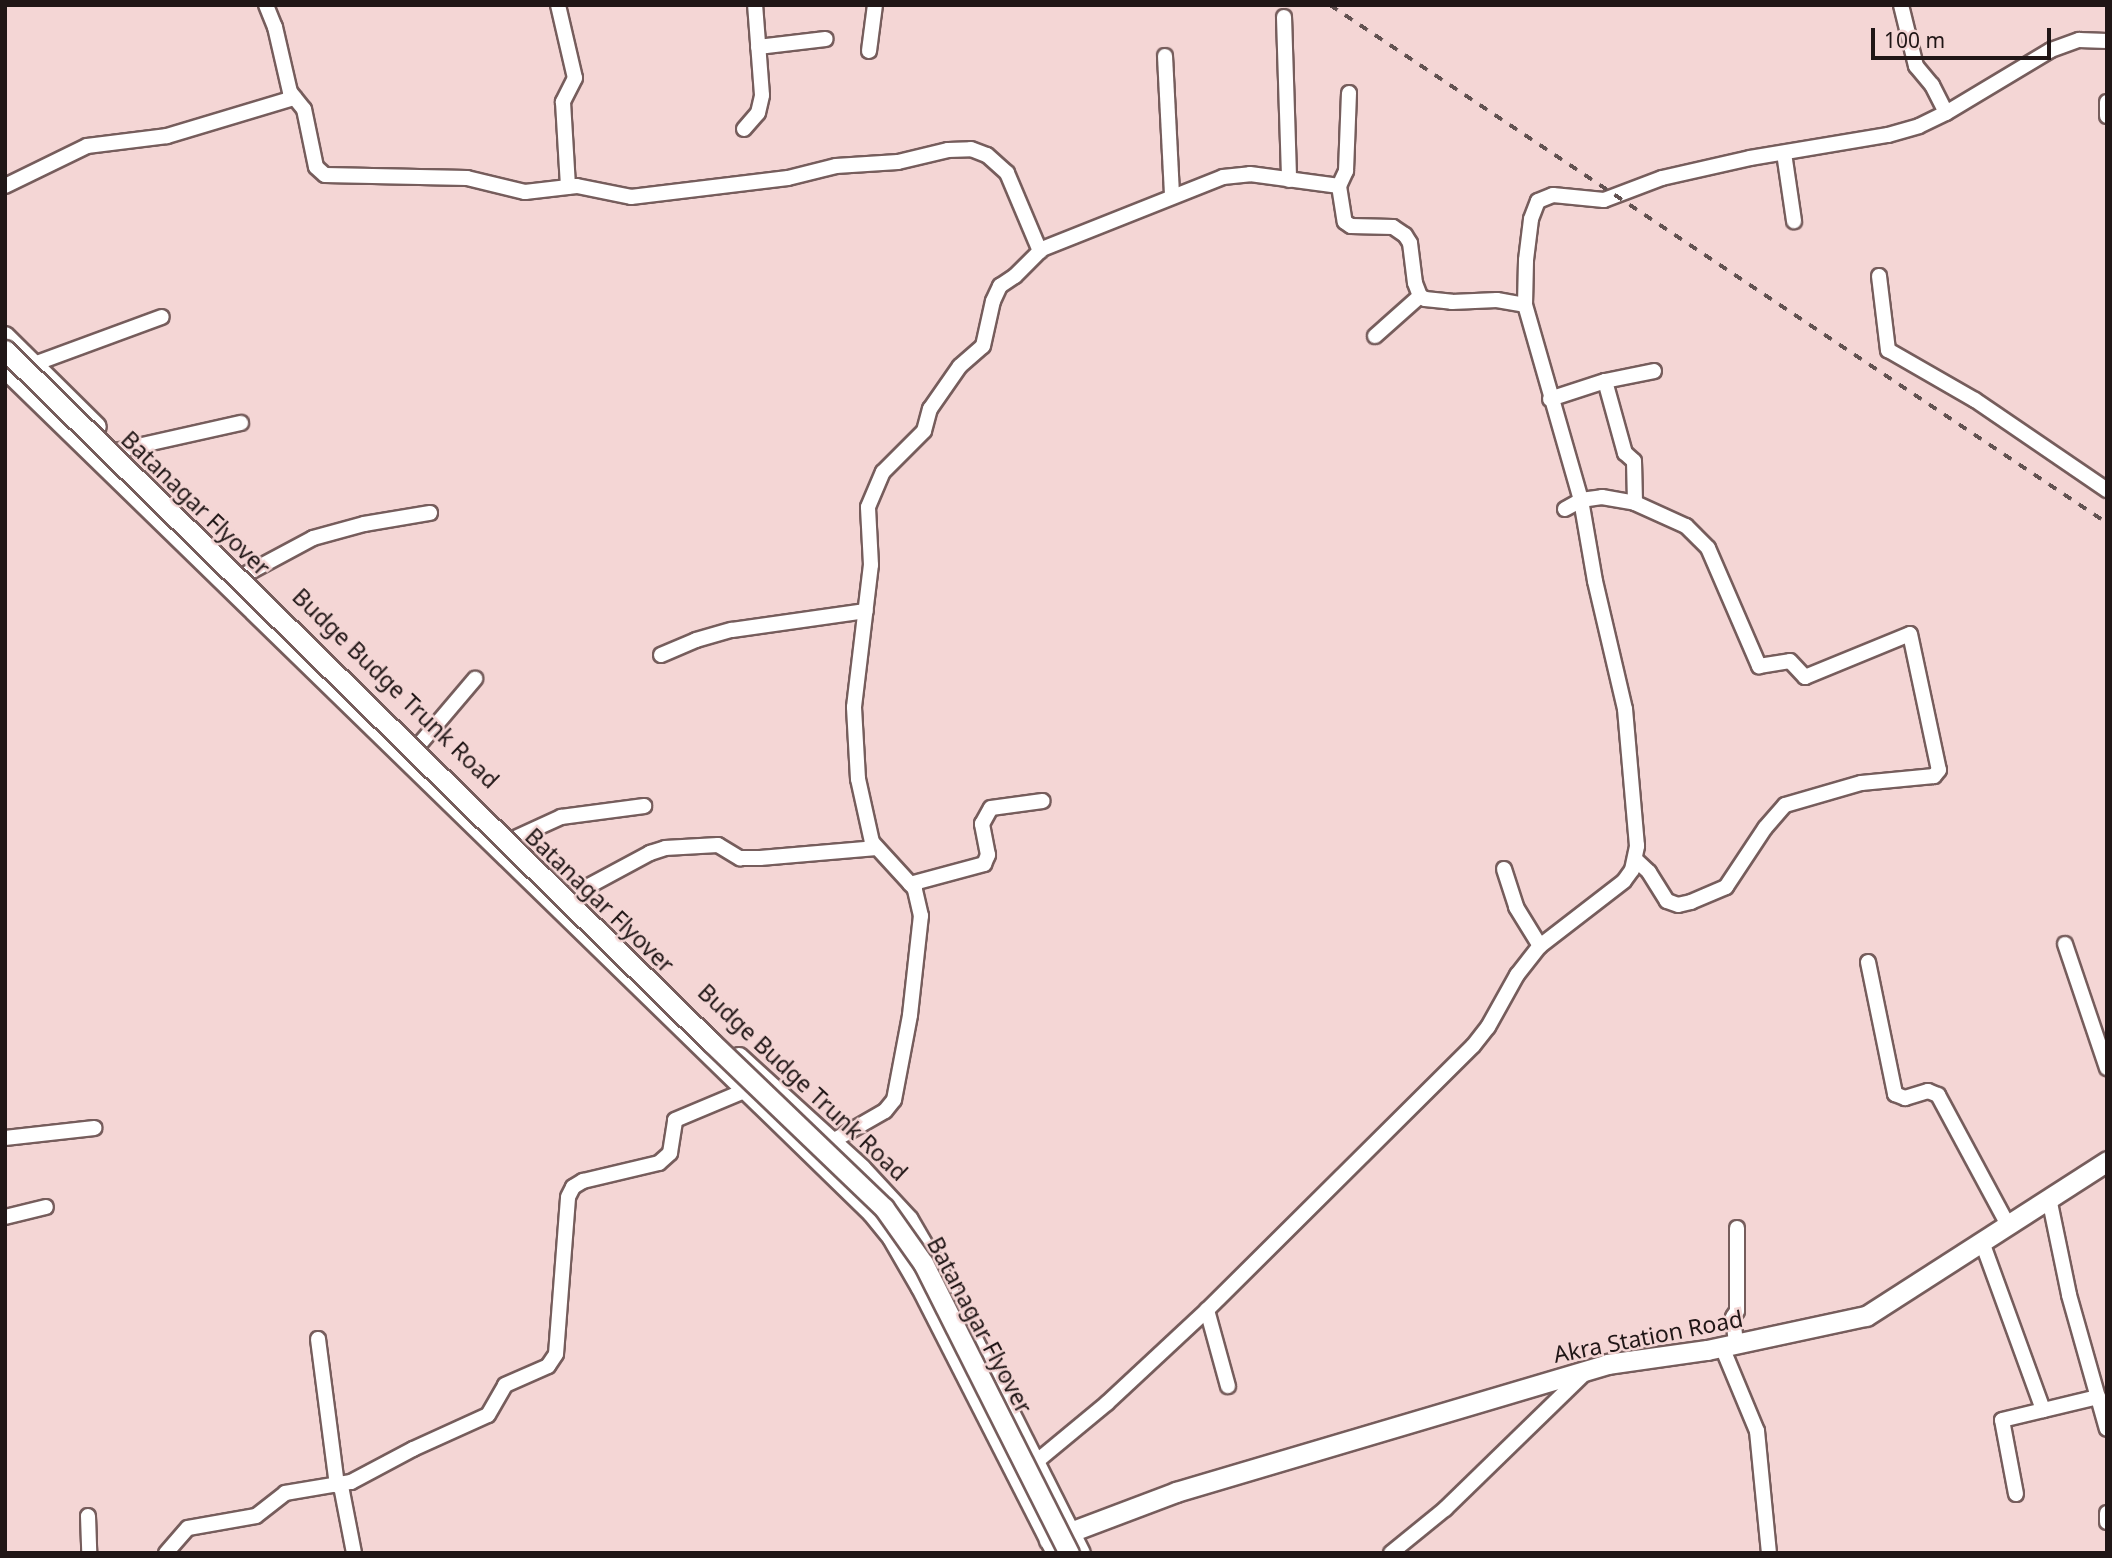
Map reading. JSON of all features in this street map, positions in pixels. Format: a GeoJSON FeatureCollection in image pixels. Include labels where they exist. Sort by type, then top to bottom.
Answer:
{"type":"FeatureCollection","features":[{"type":"Feature","properties":{"kind":"main road","name":"Batanagar Flyover"},"geometry":{"type":"LineString","coordinates":[[5,350],[884,1208],[923,1263],[1069,1553]]}},
{"type":"Feature","properties":{"kind":"main road","name":"Akra Station Road"},"geometry":{"type":"LineString","coordinates":[[1053,1546],[1070,1530],[1176,1492],[1589,1369],[1729,1345],[1866,1316],[2107,1161]]}},
{"type":"Feature","properties":{"kind":"street"},"geometry":{"type":"LineString","coordinates":[[266,5],[275,27],[287,83],[294,98],[304,109],[316,167],[325,175],[467,178],[525,192],[590,187],[631,197],[788,178],[836,166],[898,162],[948,150],[971,149],[987,155],[1007,173],[1040,251]]}},
{"type":"Feature","properties":{"kind":"street"},"geometry":{"type":"LineString","coordinates":[[558,5],[575,78],[563,102],[568,187]]}},
{"type":"Feature","properties":{"kind":"street"},"geometry":{"type":"LineString","coordinates":[[744,129],[754,121],[761,103],[755,5]]}},
{"type":"Feature","properties":{"kind":"street"},"geometry":{"type":"LineString","coordinates":[[869,51],[875,5]]}},
{"type":"Feature","properties":{"kind":"street"},"geometry":{"type":"LineString","coordinates":[[1901,5],[1916,66],[1933,85],[1945,113]]}},
{"type":"Feature","properties":{"kind":"street"},"geometry":{"type":"LineString","coordinates":[[1284,17],[1289,180]]}},
{"type":"Feature","properties":{"kind":"street"},"geometry":{"type":"LineString","coordinates":[[758,47],[826,39]]}},
{"type":"Feature","properties":{"kind":"street"},"geometry":{"type":"LineString","coordinates":[[1023,1488],[1473,1046],[1488,1027],[1517,975],[1540,946],[1624,881],[1636,859],[1637,832],[1630,736],[1595,582],[1581,500],[1525,305],[1526,260],[1533,209],[1543,197],[1604,200],[1662,178],[1888,135],[1919,126],[1945,113],[2033,58],[2079,40],[2107,41]]}},
{"type":"Feature","properties":{"kind":"street"},"geometry":{"type":"LineString","coordinates":[[1165,56],[1172,196]]}},
{"type":"Feature","properties":{"kind":"street"},"geometry":{"type":"LineString","coordinates":[[1349,93],[1346,171],[1339,186],[1345,222],[1351,226],[1393,227],[1405,235],[1410,243],[1420,296],[1425,299],[1452,302],[1497,300],[1525,305]]}},
{"type":"Feature","properties":{"kind":"street"},"geometry":{"type":"LineString","coordinates":[[5,186],[87,146],[167,136],[294,98]]}},
{"type":"Feature","properties":{"kind":"street"},"geometry":{"type":"LineString","coordinates":[[2107,102],[2107,116]]}},
{"type":"Feature","properties":{"kind":"street"},"geometry":{"type":"LineString","coordinates":[[1784,153],[1794,221]]}},
{"type":"Feature","properties":{"kind":"street"},"geometry":{"type":"LineString","coordinates":[[831,1142],[885,1111],[894,1100],[921,916],[919,901],[910,884],[877,848],[869,830],[858,779],[854,708],[858,654],[871,565],[868,507],[872,495],[895,458],[924,431],[930,409],[960,366],[983,346],[995,294],[1040,251],[1172,196],[1235,175],[1339,186]]}},
{"type":"Feature","properties":{"kind":"street"},"geometry":{"type":"LineString","coordinates":[[1879,276],[1888,350],[1975,400],[2107,490]]}},
{"type":"Feature","properties":{"kind":"street"},"geometry":{"type":"LineString","coordinates":[[1375,336],[1420,296]]}},
{"type":"Feature","properties":{"kind":"street"},"geometry":{"type":"LineString","coordinates":[[34,365],[162,317]]}},
{"type":"Feature","properties":{"kind":"street","name":"Budge Budge Trunk Road"},"geometry":{"type":"LineString","coordinates":[[5,336],[572,895],[886,1192],[909,1220],[942,1277],[1081,1553]]}},
{"type":"Feature","properties":{"kind":"street","name":"Budge Budge Trunk Road"},"geometry":{"type":"LineString","coordinates":[[5,369],[744,1091],[851,1192],[892,1238],[921,1288],[1053,1546]]}},
{"type":"Feature","properties":{"kind":"street"},"geometry":{"type":"LineString","coordinates":[[1550,399],[1605,380],[1654,371]]}},
{"type":"Feature","properties":{"kind":"street"},"geometry":{"type":"LineString","coordinates":[[1605,380],[1625,453],[1634,461],[1635,503]]}},
{"type":"Feature","properties":{"kind":"street"},"geometry":{"type":"LineString","coordinates":[[120,450],[241,423]]}},
{"type":"Feature","properties":{"kind":"street"},"geometry":{"type":"LineString","coordinates":[[1565,509],[1581,500],[1602,497],[1635,503],[1686,526],[1708,548],[1759,666],[1790,661],[1805,677],[1910,634],[1939,769],[1934,776],[1861,783],[1785,805],[1765,828],[1726,887],[1691,902],[1678,905],[1667,901],[1649,873],[1636,859]]}},
{"type":"Feature","properties":{"kind":"street"},"geometry":{"type":"LineString","coordinates":[[246,574],[313,538],[354,526],[430,513]]}},
{"type":"Feature","properties":{"kind":"street"},"geometry":{"type":"LineString","coordinates":[[661,655],[696,640],[732,630],[866,611]]}},
{"type":"Feature","properties":{"kind":"street"},"geometry":{"type":"LineString","coordinates":[[419,744],[475,679]]}},
{"type":"Feature","properties":{"kind":"street"},"geometry":{"type":"LineString","coordinates":[[910,884],[984,864],[988,855],[982,824],[990,808],[1043,801]]}},
{"type":"Feature","properties":{"kind":"street"},"geometry":{"type":"LineString","coordinates":[[515,838],[561,817],[644,806]]}},
{"type":"Feature","properties":{"kind":"street"},"geometry":{"type":"LineString","coordinates":[[572,895],[650,853],[673,847],[718,845],[740,858],[877,848]]}},
{"type":"Feature","properties":{"kind":"street"},"geometry":{"type":"LineString","coordinates":[[1504,869],[1516,907],[1540,946]]}},
{"type":"Feature","properties":{"kind":"street"},"geometry":{"type":"LineString","coordinates":[[2066,944],[2107,1068]]}},
{"type":"Feature","properties":{"kind":"street"},"geometry":{"type":"LineString","coordinates":[[1868,962],[1895,1094],[1905,1098],[1928,1091],[1938,1095],[2008,1225]]}},
{"type":"Feature","properties":{"kind":"street"},"geometry":{"type":"LineString","coordinates":[[166,1553],[180,1535],[197,1525],[256,1516],[285,1493],[339,1486],[488,1415],[505,1385],[553,1360],[570,1192],[583,1181],[659,1163],[670,1153],[675,1120],[744,1091]]}},
{"type":"Feature","properties":{"kind":"street"},"geometry":{"type":"LineString","coordinates":[[5,1138],[94,1128]]}},
{"type":"Feature","properties":{"kind":"street"},"geometry":{"type":"LineString","coordinates":[[2049,1198],[2069,1296],[2107,1429]]}},
{"type":"Feature","properties":{"kind":"street"},"geometry":{"type":"LineString","coordinates":[[5,1217],[46,1208]]}},
{"type":"Feature","properties":{"kind":"street"},"geometry":{"type":"LineString","coordinates":[[1737,1228],[1737,1311],[1729,1345],[1757,1432],[1769,1553]]}},
{"type":"Feature","properties":{"kind":"street"},"geometry":{"type":"LineString","coordinates":[[1982,1242],[2043,1410]]}},
{"type":"Feature","properties":{"kind":"street"},"geometry":{"type":"LineString","coordinates":[[1207,1310],[1228,1386]]}},
{"type":"Feature","properties":{"kind":"street"},"geometry":{"type":"LineString","coordinates":[[318,1339],[339,1486],[354,1553]]}},
{"type":"Feature","properties":{"kind":"street"},"geometry":{"type":"LineString","coordinates":[[1391,1553],[1444,1509],[1589,1369]]}},
{"type":"Feature","properties":{"kind":"street"},"geometry":{"type":"LineString","coordinates":[[2016,1494],[2002,1420],[2098,1397]]}},
{"type":"Feature","properties":{"kind":"street"},"geometry":{"type":"LineString","coordinates":[[2107,1513],[2107,1522]]}},
{"type":"Feature","properties":{"kind":"street"},"geometry":{"type":"LineString","coordinates":[[88,1516],[89,1553]]}},
{"type":"Feature","properties":{"kind":"railway"},"geometry":{"type":"LineString","coordinates":[[1330,5],[2107,523]]}}]}
